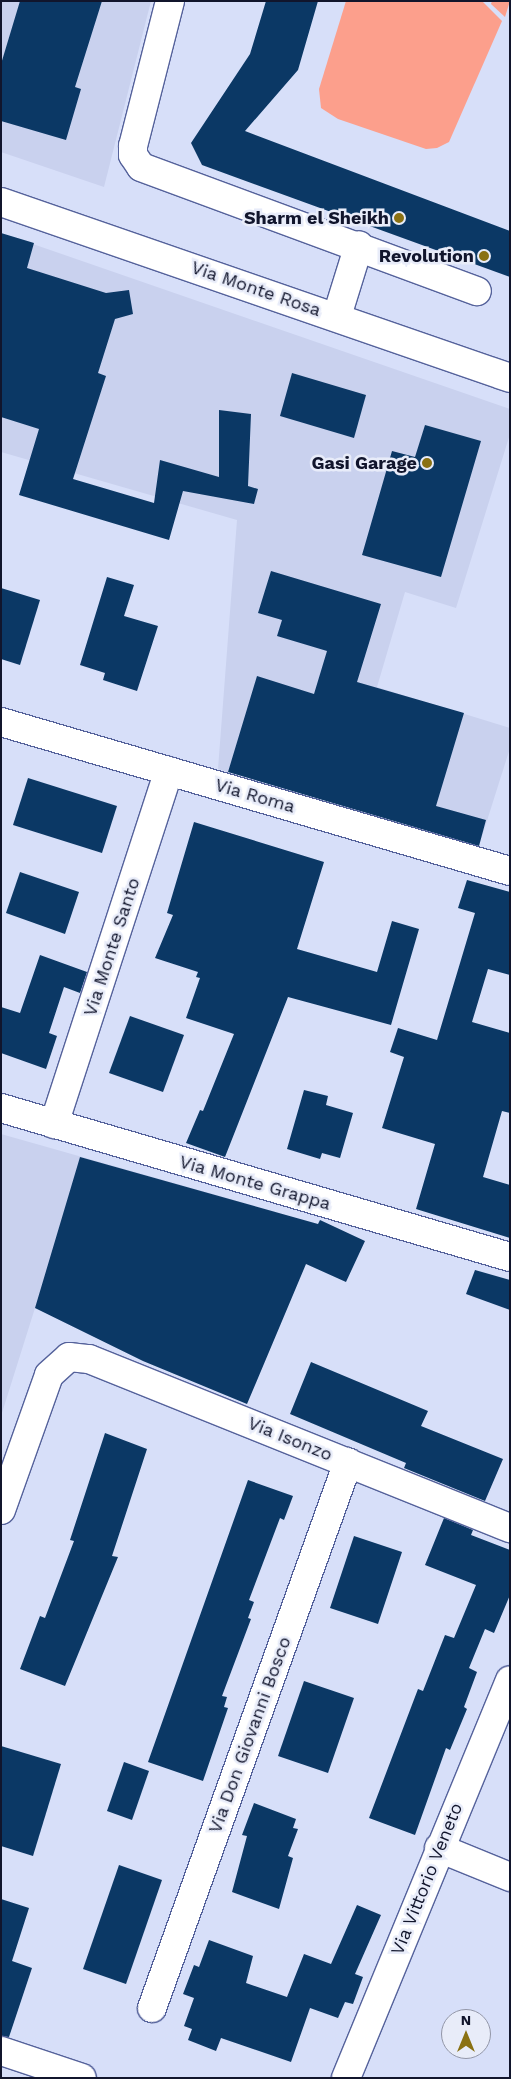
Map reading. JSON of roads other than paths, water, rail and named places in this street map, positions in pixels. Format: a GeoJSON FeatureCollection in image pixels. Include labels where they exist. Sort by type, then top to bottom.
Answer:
{"type":"FeatureCollection","features":[{"type":"Feature","properties":{"kind":"street"},"geometry":{"type":"LineString","coordinates":[[170,1],[133,146],[133,155],[141,167],[360,246],[477,291]]}},
{"type":"Feature","properties":{"kind":"street","name":"Via Monte Rosa"},"geometry":{"type":"LineString","coordinates":[[1,202],[336,316],[510,378]]}},
{"type":"Feature","properties":{"kind":"street"},"geometry":{"type":"LineString","coordinates":[[336,316],[360,246]]}},
{"type":"Feature","properties":{"kind":"street","name":"Via Roma"},"geometry":{"type":"LineString","coordinates":[[1,722],[510,871]]}},
{"type":"Feature","properties":{"kind":"street","name":"Via Monte Santo"},"geometry":{"type":"LineString","coordinates":[[54,1124],[169,771]]}},
{"type":"Feature","properties":{"kind":"street","name":"Via Monte Grappa"},"geometry":{"type":"LineString","coordinates":[[1,1108],[510,1257]]}},
{"type":"Feature","properties":{"kind":"street","name":"Via Isonzo"},"geometry":{"type":"LineString","coordinates":[[1,1510],[49,1375],[68,1357],[90,1358],[510,1528]]}},
{"type":"Feature","properties":{"kind":"street","name":"Via Don Giovanni Bosco"},"geometry":{"type":"LineString","coordinates":[[152,2008],[348,1462]]}},
{"type":"Feature","properties":{"kind":"street","name":"Via Vittorio Veneto"},"geometry":{"type":"LineString","coordinates":[[346,2078],[439,1848],[510,1680]]}},
{"type":"Feature","properties":{"kind":"street"},"geometry":{"type":"LineString","coordinates":[[439,1848],[510,1877]]}},
{"type":"Feature","properties":{"kind":"street"},"geometry":{"type":"LineString","coordinates":[[1,2052],[82,2078]]}},
{"type":"Feature","properties":{"kind":"place","name":"Sharm el Sheikh"},"geometry":{"type":"Point","coordinates":[399,218]}},
{"type":"Feature","properties":{"kind":"place","name":"Revolution"},"geometry":{"type":"Point","coordinates":[484,256]}},
{"type":"Feature","properties":{"kind":"place","name":"Gasi Garage"},"geometry":{"type":"Point","coordinates":[427,463]}}]}
